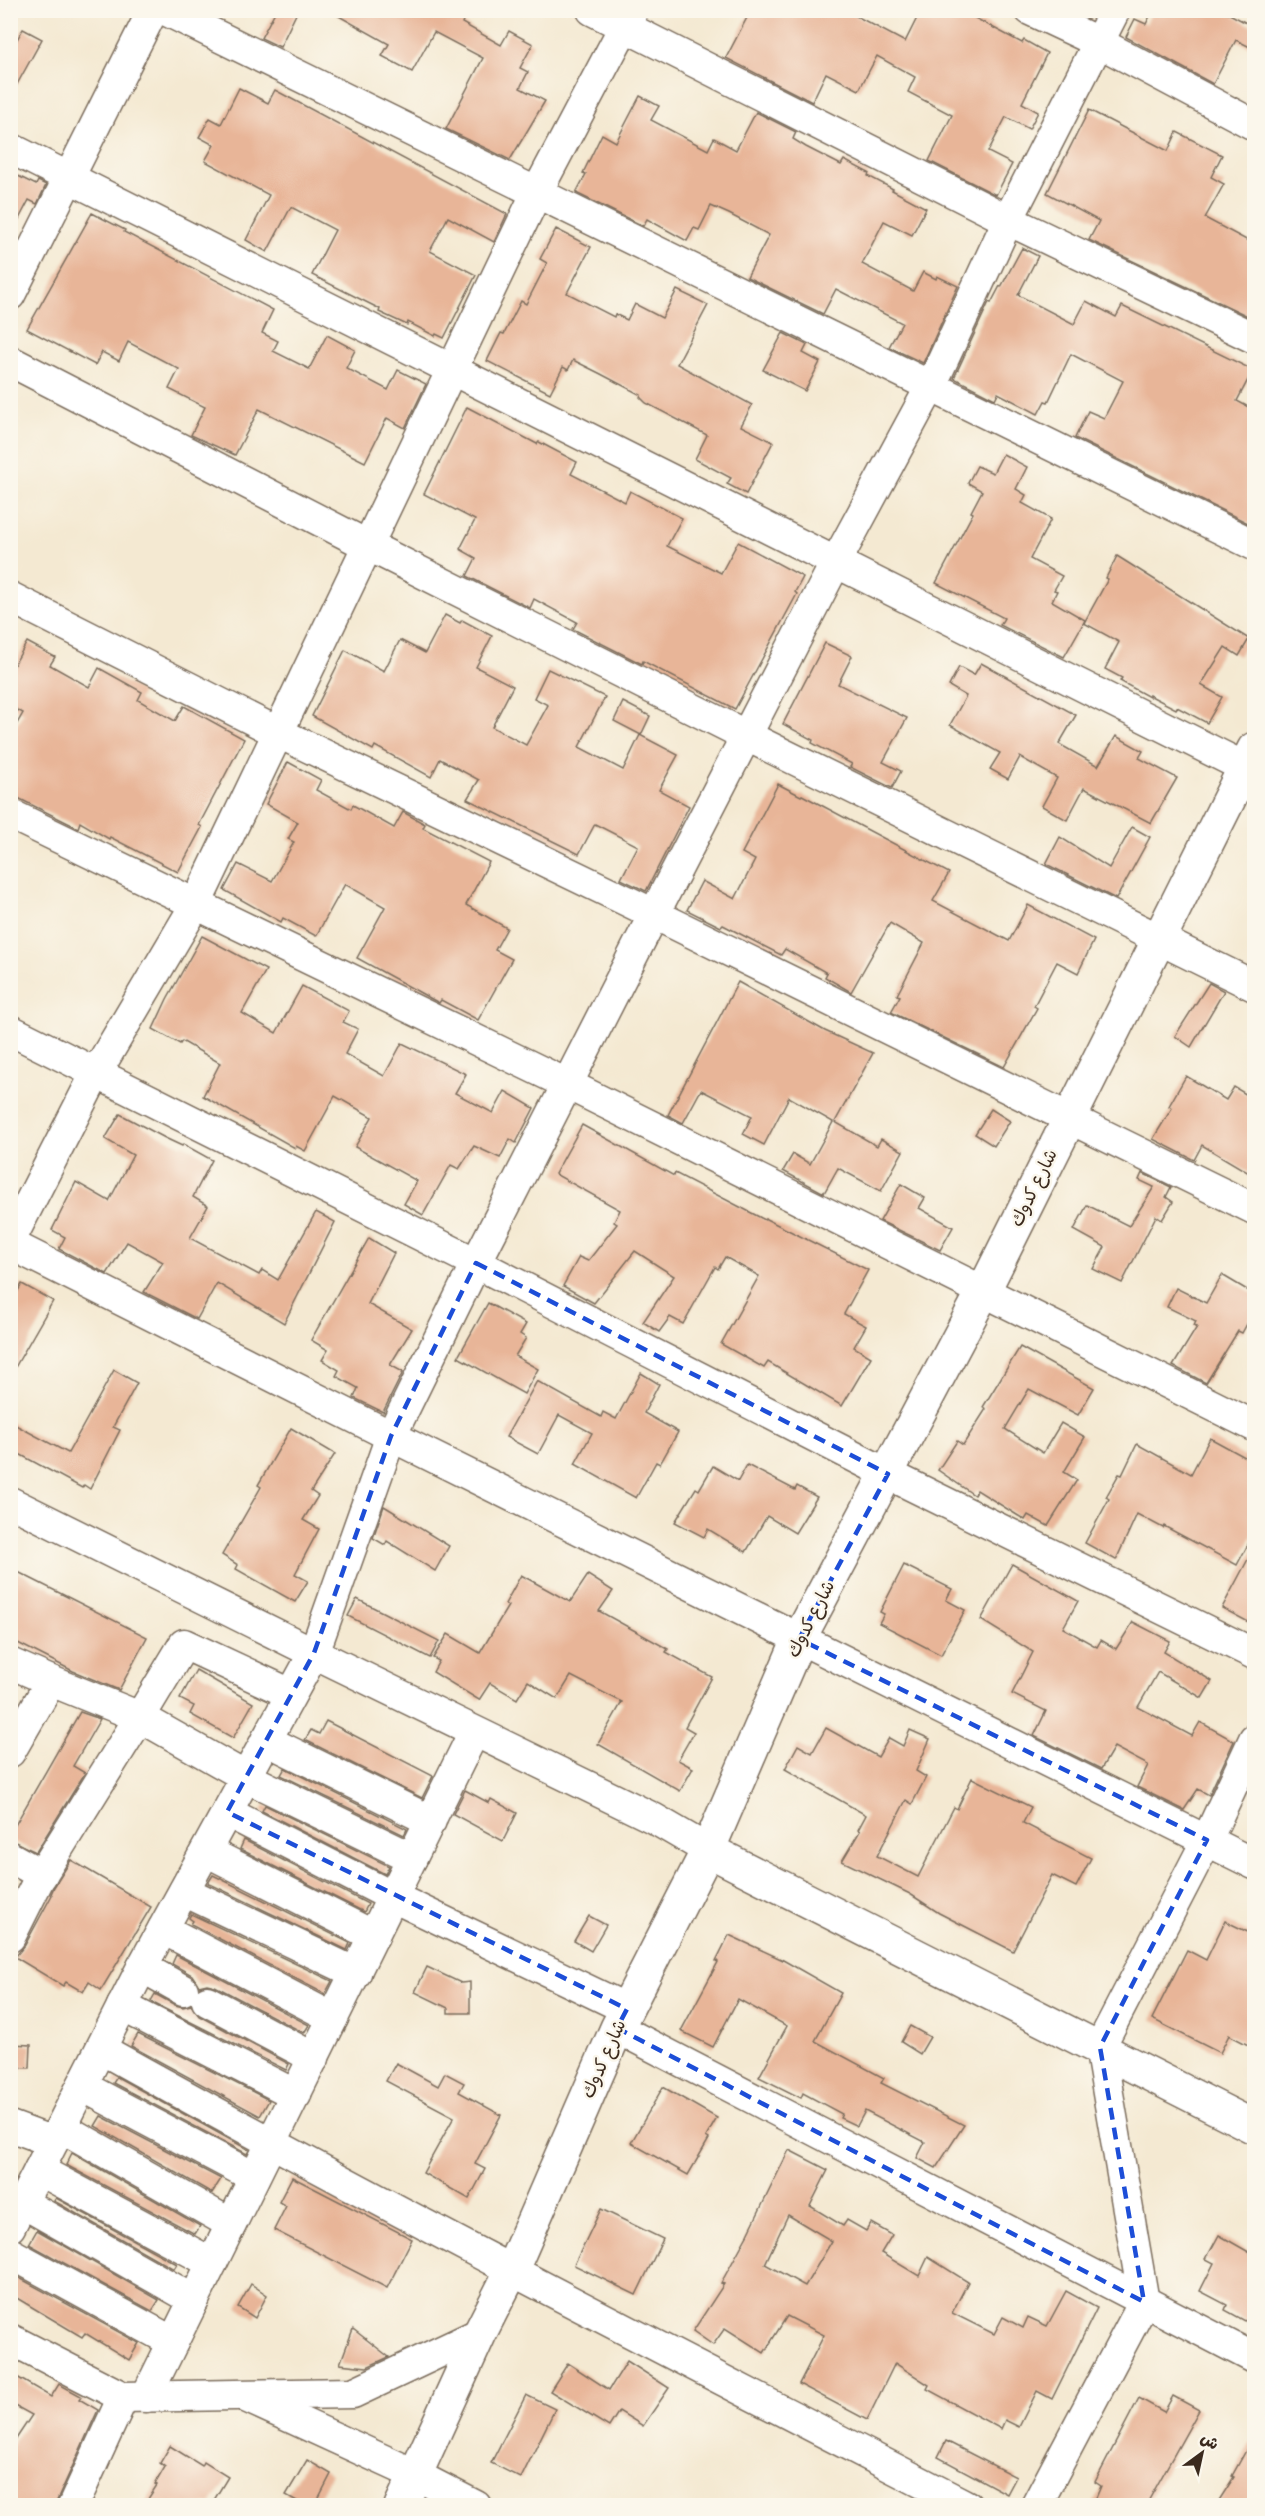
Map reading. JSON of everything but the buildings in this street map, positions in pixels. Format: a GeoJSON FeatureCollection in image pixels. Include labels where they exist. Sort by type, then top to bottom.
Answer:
{"type":"FeatureCollection","features":[{"type":"Feature","properties":{"kind":"street"},"geometry":{"type":"LineString","coordinates":[[10,295],[153,10]]}},
{"type":"Feature","properties":{"kind":"street"},"geometry":{"type":"LineString","coordinates":[[165,10],[1254,545]]}},
{"type":"Feature","properties":{"kind":"street"},"geometry":{"type":"LineString","coordinates":[[592,10],[629,19],[1008,220],[1254,338]]}},
{"type":"Feature","properties":{"kind":"street"},"geometry":{"type":"LineString","coordinates":[[1030,10],[1098,42],[1254,125]]}},
{"type":"Feature","properties":{"kind":"street"},"geometry":{"type":"LineString","coordinates":[[194,2300],[16,2215],[142,1967],[314,1653],[391,1436],[476,1263],[654,914],[836,562],[931,386],[1008,220],[1115,10]]}},
{"type":"Feature","properties":{"kind":"street"},"geometry":{"type":"LineString","coordinates":[[629,19],[536,194],[196,904],[96,1073],[10,1243],[799,1640],[1254,1863]]}},
{"type":"Feature","properties":{"kind":"street"},"geometry":{"type":"LineString","coordinates":[[10,148],[836,562],[1251,763]]}},
{"type":"Feature","properties":{"kind":"street"},"geometry":{"type":"LineString","coordinates":[[10,361],[369,546],[747,736],[1254,986]]}},
{"type":"Feature","properties":{"kind":"street"},"geometry":{"type":"LineString","coordinates":[[10,597],[279,733],[654,914],[1254,1209]]}},
{"type":"Feature","properties":{"kind":"street","name":"شارع كدوك"},"geometry":{"type":"LineString","coordinates":[[401,2505],[511,2271],[622,2019],[708,1850],[799,1640],[983,1292],[1069,1117],[1251,763]]}},
{"type":"Feature","properties":{"kind":"street"},"geometry":{"type":"LineString","coordinates":[[10,814],[567,1084],[1254,1426]]}},
{"type":"Feature","properties":{"kind":"street"},"geometry":{"type":"LineString","coordinates":[[10,1030],[476,1263],[888,1474],[1254,1654]]}},
{"type":"Feature","properties":{"kind":"street"},"geometry":{"type":"LineString","coordinates":[[10,1502],[652,1818],[708,1850],[1254,2127]]}},
{"type":"Feature","properties":{"kind":"street"},"geometry":{"type":"LineString","coordinates":[[14,1923],[184,1644],[291,1694]]}},
{"type":"Feature","properties":{"kind":"street"},"geometry":{"type":"LineString","coordinates":[[10,1663],[140,1717],[246,1777],[412,1858]]}},
{"type":"Feature","properties":{"kind":"street"},"geometry":{"type":"LineString","coordinates":[[10,1752],[51,1681]]}},
{"type":"Feature","properties":{"kind":"street"},"geometry":{"type":"LineString","coordinates":[[74,2505],[135,2397],[173,2342],[474,1732]]}},
{"type":"Feature","properties":{"kind":"street"},"geometry":{"type":"LineString","coordinates":[[1036,2505],[1144,2302],[1100,2047],[1207,1840],[1254,1739]]}},
{"type":"Feature","properties":{"kind":"street"},"geometry":{"type":"LineString","coordinates":[[266,1740],[431,1821]]}},
{"type":"Feature","properties":{"kind":"street"},"geometry":{"type":"LineString","coordinates":[[227,1812],[393,1897],[1144,2302],[1254,2358]]}},
{"type":"Feature","properties":{"kind":"street"},"geometry":{"type":"LineString","coordinates":[[206,1851],[374,1936]]}},
{"type":"Feature","properties":{"kind":"street"},"geometry":{"type":"LineString","coordinates":[[10,1857],[42,1875]]}},
{"type":"Feature","properties":{"kind":"street"},"geometry":{"type":"LineString","coordinates":[[184,1891],[356,1973]]}},
{"type":"Feature","properties":{"kind":"street"},"geometry":{"type":"LineString","coordinates":[[163,1929],[333,2018]]}},
{"type":"Feature","properties":{"kind":"street"},"geometry":{"type":"LineString","coordinates":[[142,1967],[314,2058]]}},
{"type":"Feature","properties":{"kind":"street"},"geometry":{"type":"LineString","coordinates":[[122,2006],[296,2095]]}},
{"type":"Feature","properties":{"kind":"street"},"geometry":{"type":"LineString","coordinates":[[101,2049],[272,2145],[511,2271],[967,2505]]}},
{"type":"Feature","properties":{"kind":"street"},"geometry":{"type":"LineString","coordinates":[[82,2086],[254,2178]]}},
{"type":"Feature","properties":{"kind":"street"},"geometry":{"type":"LineString","coordinates":[[10,2126],[57,2135],[231,2224]]}},
{"type":"Feature","properties":{"kind":"street"},"geometry":{"type":"LineString","coordinates":[[39,2170],[213,2263]]}},
{"type":"Feature","properties":{"kind":"street"},"geometry":{"type":"LineString","coordinates":[[10,2253],[173,2342]]}},
{"type":"Feature","properties":{"kind":"street"},"geometry":{"type":"LineString","coordinates":[[10,2339],[135,2397],[353,2393],[480,2333]]}},
{"type":"Feature","properties":{"kind":"street"},"geometry":{"type":"LineString","coordinates":[[241,2395],[476,2505]]}},
{"type":"Feature","properties":{"kind":"highlighted area"},"geometry":{"type":"Polygon","coordinates":[[[476,1263],[888,1474],[799,1639],[1207,1840],[1100,2047],[1144,2302],[617,2028],[627,2009],[227,1812],[314,1653],[391,1436],[476,1263]]]}}]}
